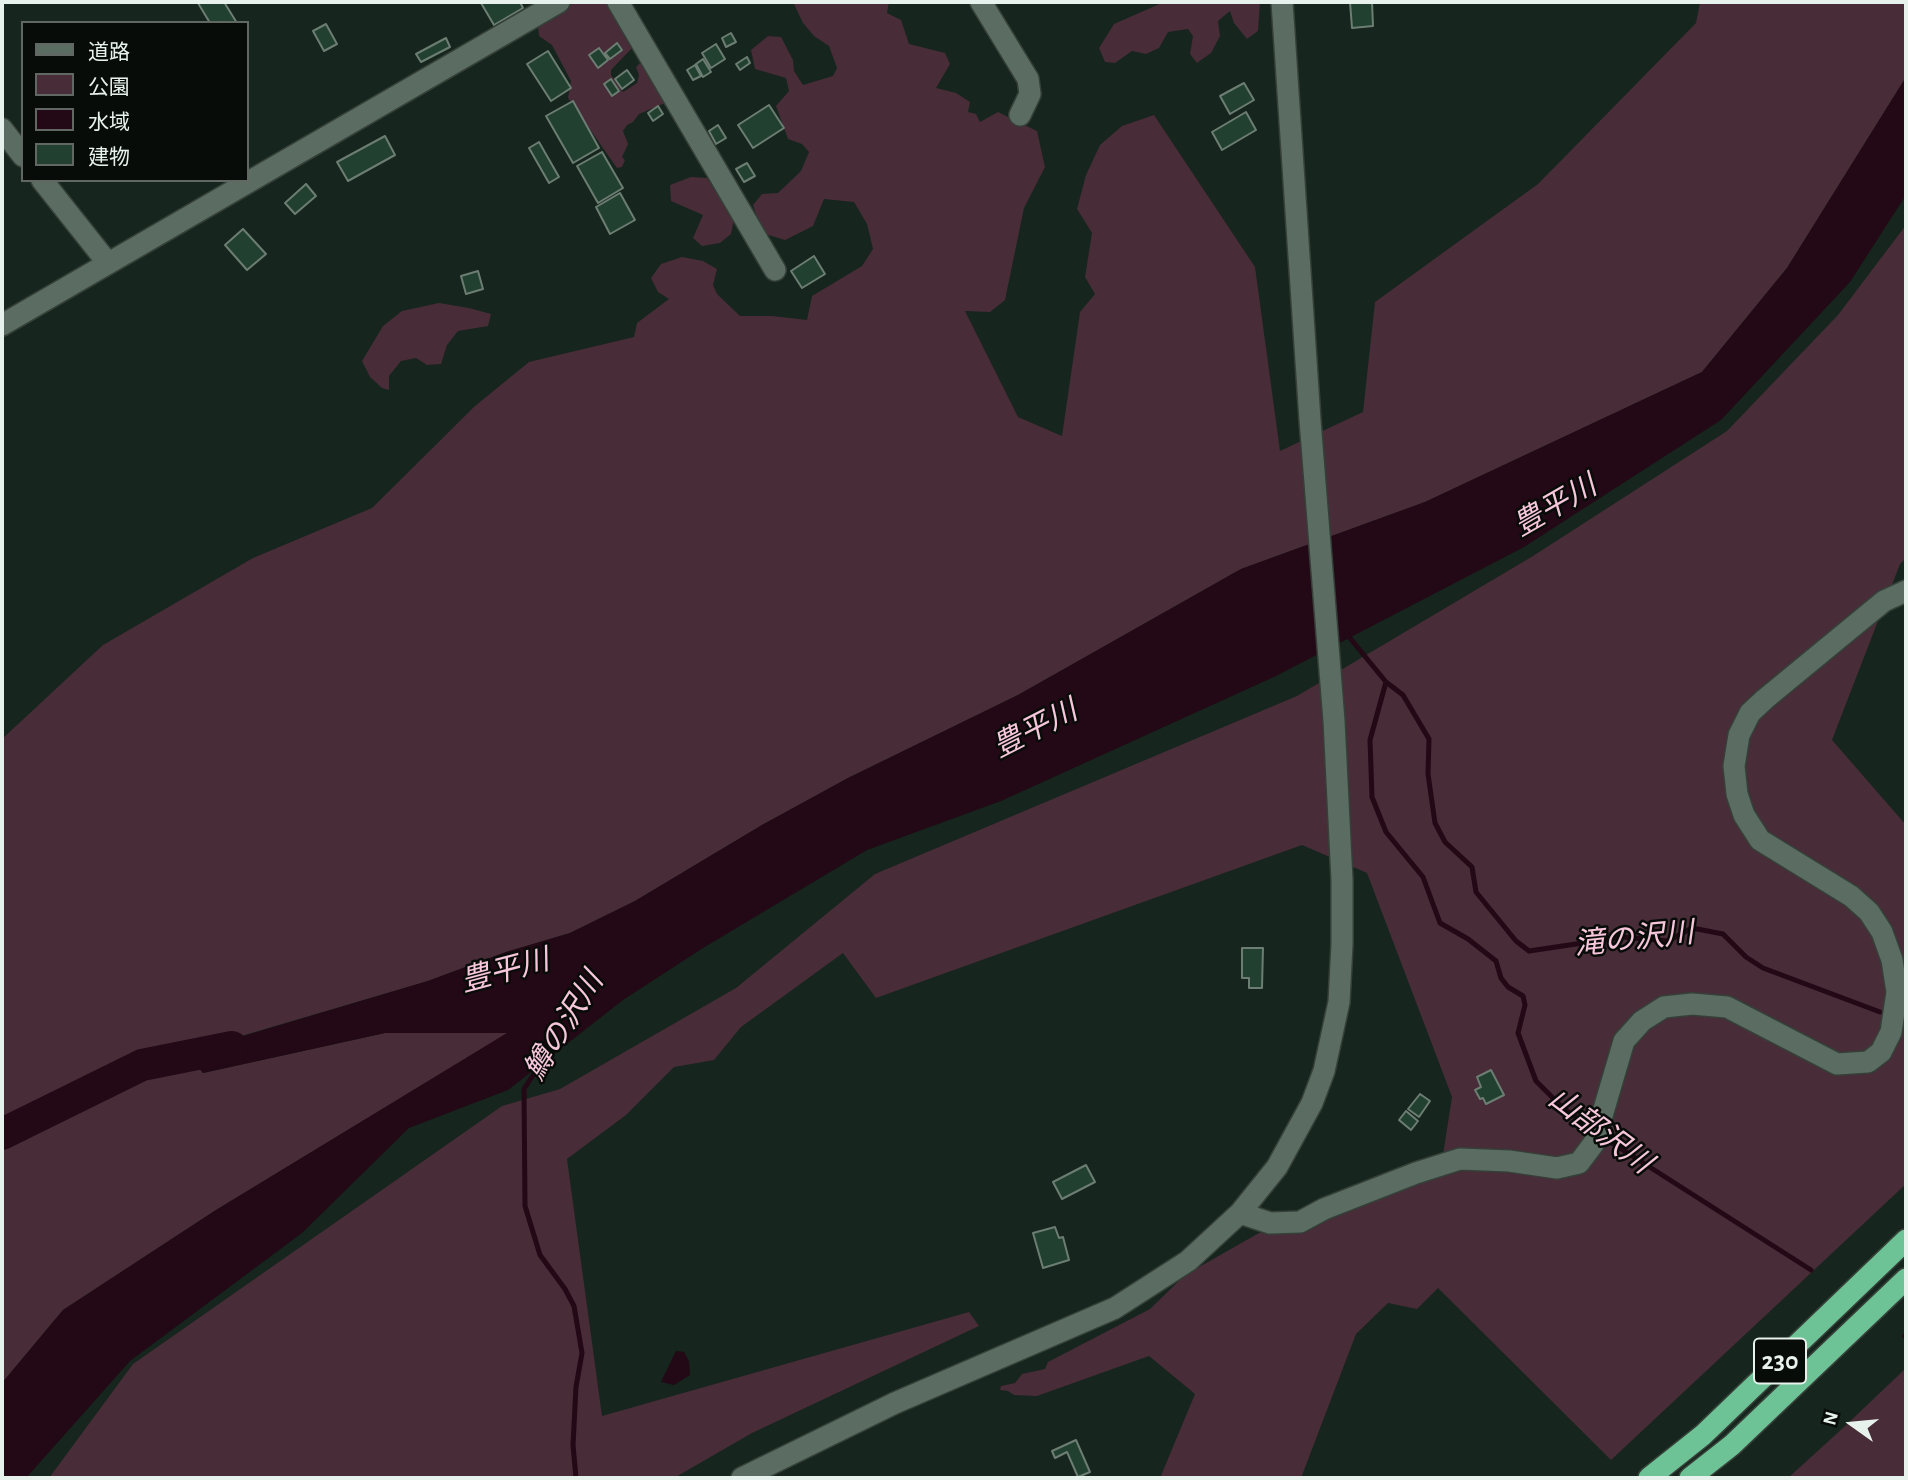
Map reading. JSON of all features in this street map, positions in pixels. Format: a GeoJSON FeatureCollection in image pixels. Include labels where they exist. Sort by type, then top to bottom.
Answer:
{"type":"FeatureCollection","features":[{"type":"Feature","properties":{"kind":"highway","name":"230"},"geometry":{"type":"LineString","coordinates":[[1649,1478],[1703,1435],[1906,1240]]}},
{"type":"Feature","properties":{"kind":"highway","name":"230"},"geometry":{"type":"LineString","coordinates":[[1690,1478],[1732,1445],[1906,1279]]}},
{"type":"Feature","properties":{"kind":"street"},"geometry":{"type":"LineString","coordinates":[[248,181],[559,2]]}},
{"type":"Feature","properties":{"kind":"street"},"geometry":{"type":"LineString","coordinates":[[618,2],[775,270]]}},
{"type":"Feature","properties":{"kind":"street"},"geometry":{"type":"LineString","coordinates":[[981,2],[1028,79],[1030,94],[1020,115]]}},
{"type":"Feature","properties":{"kind":"street"},"geometry":{"type":"LineString","coordinates":[[742,1478],[895,1403],[1115,1308],[1188,1261],[1240,1213],[1277,1167],[1312,1103],[1332,1040],[1339,1002],[1342,880],[1334,721],[1310,420],[1282,2]]}},
{"type":"Feature","properties":{"kind":"street"},"geometry":{"type":"LineString","coordinates":[[2,129],[21,153]]}},
{"type":"Feature","properties":{"kind":"street"},"geometry":{"type":"LineString","coordinates":[[44,182],[107,262]]}},
{"type":"Feature","properties":{"kind":"street"},"geometry":{"type":"LineString","coordinates":[[2,326],[246,182]]}},
{"type":"Feature","properties":{"kind":"street"},"geometry":{"type":"LineString","coordinates":[[1240,1213],[1270,1223],[1300,1222],[1324,1209],[1460,1159],[1509,1161],[1557,1168],[1579,1163],[1596,1136],[1624,1041],[1642,1021],[1664,1007],[1692,1004],[1727,1007],[1837,1064],[1868,1062],[1881,1052],[1891,1032],[1897,992],[1892,960],[1882,932],[1869,912],[1851,896],[1760,840],[1744,815],[1737,794],[1734,766],[1739,735],[1750,713],[1884,601],[1906,592]]}},
{"type":"Feature","properties":{"kind":"green space"},"geometry":{"type":"Polygon","coordinates":[[[575,2],[608,2],[633,47],[611,70],[611,75],[623,92],[637,83],[639,75],[636,67],[643,60],[665,103],[639,114],[627,125],[623,131],[628,144],[622,157],[625,160],[622,167],[617,168],[568,98],[571,81],[552,45],[539,36],[538,25],[575,2]]]}},
{"type":"Feature","properties":{"kind":"green space"},"geometry":{"type":"Polygon","coordinates":[[[793,2],[889,2],[887,13],[901,20],[909,44],[945,53],[950,64],[936,88],[956,93],[970,102],[968,112],[976,114],[980,122],[998,112],[1037,131],[1045,167],[1024,208],[1005,300],[990,312],[965,311],[1018,417],[1062,436],[1080,312],[1095,294],[1085,277],[1092,233],[1077,209],[1086,175],[1100,145],[1122,126],[1154,115],[1255,267],[1280,451],[1363,412],[1375,302],[1538,184],[1696,23],[1700,2],[1906,2],[1906,77],[1787,268],[1702,372],[1425,502],[1241,569],[1018,695],[848,778],[762,825],[635,901],[570,933],[506,952],[428,981],[187,1052],[203,1073],[385,1033],[508,1033],[216,1210],[63,1310],[2,1383],[2,739],[103,645],[253,558],[372,508],[475,406],[529,362],[634,337],[637,323],[669,299],[658,292],[651,278],[661,264],[682,257],[703,261],[717,269],[713,285],[717,294],[740,316],[807,320],[812,296],[862,266],[873,249],[867,224],[854,202],[824,199],[813,226],[785,240],[762,233],[753,205],[762,194],[778,193],[801,171],[809,152],[802,144],[788,139],[776,106],[789,91],[786,78],[755,69],[751,50],[768,36],[781,37],[793,60],[794,71],[803,85],[833,76],[837,68],[829,46],[814,36],[803,23],[793,2]]]}},
{"type":"Feature","properties":{"kind":"green space"},"geometry":{"type":"Polygon","coordinates":[[[1164,2],[1260,2],[1258,31],[1247,39],[1234,23],[1230,11],[1218,21],[1220,36],[1211,53],[1197,63],[1190,54],[1193,36],[1188,29],[1168,32],[1159,48],[1146,54],[1132,51],[1115,63],[1105,62],[1099,48],[1114,24],[1164,2]]]}},
{"type":"Feature","properties":{"kind":"green space"},"geometry":{"type":"Polygon","coordinates":[[[691,177],[707,178],[734,219],[731,234],[720,243],[702,246],[693,238],[703,215],[671,201],[670,185],[691,177]]]}},
{"type":"Feature","properties":{"kind":"green space"},"geometry":{"type":"Polygon","coordinates":[[[1906,225],[1906,558],[1900,564],[1832,740],[1906,825],[1906,1184],[1611,1460],[1438,1288],[1417,1309],[1388,1303],[1356,1334],[1301,1478],[1160,1478],[1195,1394],[1149,1356],[1037,1396],[1014,1395],[1000,1390],[1001,1386],[1015,1383],[1022,1374],[1045,1369],[1048,1362],[1150,1309],[1185,1275],[1259,1233],[1302,1230],[1440,1174],[1452,1097],[1367,873],[1302,845],[876,998],[843,953],[741,1027],[714,1060],[674,1067],[626,1115],[567,1159],[602,1416],[969,1312],[979,1326],[752,1433],[674,1478],[49,1478],[133,1364],[502,1106],[560,1089],[736,988],[875,874],[1297,696],[1533,556],[1727,431],[1838,315],[1906,225]]]}},
{"type":"Feature","properties":{"kind":"green space"},"geometry":{"type":"Polygon","coordinates":[[[439,303],[491,314],[488,326],[458,331],[447,345],[441,364],[427,365],[416,358],[401,361],[389,376],[389,390],[382,388],[370,377],[362,361],[383,326],[402,311],[439,303]]]}},
{"type":"Feature","properties":{"kind":"green space"},"geometry":{"type":"Polygon","coordinates":[[[1906,1368],[1906,1478],[1788,1478],[1844,1427],[1906,1368]]]}},
{"type":"Feature","properties":{"kind":"water"},"geometry":{"type":"Polygon","coordinates":[[[1906,77],[1906,195],[1850,282],[1721,420],[1524,547],[1276,676],[1001,801],[867,850],[703,948],[623,1000],[508,1090],[409,1128],[302,1233],[130,1361],[26,1478],[2,1478],[2,1383],[63,1310],[216,1210],[507,1033],[385,1033],[203,1073],[186,1053],[428,981],[506,952],[570,933],[635,901],[762,825],[848,778],[1018,695],[1241,569],[1425,502],[1702,372],[1787,268],[1906,77]]]}},
{"type":"Feature","properties":{"kind":"water"},"geometry":{"type":"Polygon","coordinates":[[[676,1351],[684,1352],[689,1361],[690,1375],[674,1385],[661,1382],[676,1351]]]}},
{"type":"Feature","properties":{"kind":"building"},"geometry":{"type":"Polygon","coordinates":[[[224,2],[236,21],[209,21],[198,3],[224,2]]]}},
{"type":"Feature","properties":{"kind":"building"},"geometry":{"type":"Polygon","coordinates":[[[520,2],[523,8],[494,25],[481,3],[520,2]]]}},
{"type":"Feature","properties":{"kind":"building"},"geometry":{"type":"Polygon","coordinates":[[[1350,2],[1372,2],[1373,26],[1352,28],[1350,2]]]}},
{"type":"Feature","properties":{"kind":"building"},"geometry":{"type":"Polygon","coordinates":[[[326,24],[337,44],[324,51],[313,31],[326,24]]]}},
{"type":"Feature","properties":{"kind":"building"},"geometry":{"type":"Polygon","coordinates":[[[731,33],[736,42],[726,47],[722,38],[731,33]]]}},
{"type":"Feature","properties":{"kind":"building"},"geometry":{"type":"Polygon","coordinates":[[[446,38],[450,47],[421,62],[416,54],[446,38]]]}},
{"type":"Feature","properties":{"kind":"building"},"geometry":{"type":"Polygon","coordinates":[[[617,43],[622,50],[610,59],[605,53],[617,43]]]}},
{"type":"Feature","properties":{"kind":"building"},"geometry":{"type":"Polygon","coordinates":[[[716,44],[725,59],[711,68],[702,53],[716,44]]]}},
{"type":"Feature","properties":{"kind":"building"},"geometry":{"type":"Polygon","coordinates":[[[599,48],[608,60],[598,68],[589,55],[599,48]]]}},
{"type":"Feature","properties":{"kind":"building"},"geometry":{"type":"Polygon","coordinates":[[[548,51],[571,88],[551,101],[527,64],[548,51]]]}},
{"type":"Feature","properties":{"kind":"building"},"geometry":{"type":"Polygon","coordinates":[[[747,57],[750,63],[740,70],[736,64],[747,57]]]}},
{"type":"Feature","properties":{"kind":"building"},"geometry":{"type":"Polygon","coordinates":[[[703,59],[711,72],[703,77],[696,64],[703,59]]]}},
{"type":"Feature","properties":{"kind":"building"},"geometry":{"type":"Polygon","coordinates":[[[695,65],[701,76],[693,80],[687,70],[695,65]]]}},
{"type":"Feature","properties":{"kind":"building"},"geometry":{"type":"Polygon","coordinates":[[[627,70],[634,80],[622,89],[615,79],[627,70]]]}},
{"type":"Feature","properties":{"kind":"building"},"geometry":{"type":"Polygon","coordinates":[[[611,79],[619,91],[612,96],[604,84],[611,79]]]}},
{"type":"Feature","properties":{"kind":"building"},"geometry":{"type":"Polygon","coordinates":[[[1244,83],[1254,100],[1230,114],[1220,96],[1244,83]]]}},
{"type":"Feature","properties":{"kind":"building"},"geometry":{"type":"Polygon","coordinates":[[[573,101],[599,148],[573,163],[546,116],[573,101]]]}},
{"type":"Feature","properties":{"kind":"building"},"geometry":{"type":"Polygon","coordinates":[[[769,105],[784,128],[753,148],[738,125],[769,105]]]}},
{"type":"Feature","properties":{"kind":"building"},"geometry":{"type":"Polygon","coordinates":[[[658,106],[663,114],[653,121],[648,113],[658,106]]]}},
{"type":"Feature","properties":{"kind":"building"},"geometry":{"type":"Polygon","coordinates":[[[1246,112],[1256,130],[1222,150],[1212,132],[1246,112]]]}},
{"type":"Feature","properties":{"kind":"building"},"geometry":{"type":"Polygon","coordinates":[[[718,125],[726,138],[716,144],[709,131],[718,125]]]}},
{"type":"Feature","properties":{"kind":"building"},"geometry":{"type":"Polygon","coordinates":[[[385,136],[395,155],[348,181],[337,162],[385,136]]]}},
{"type":"Feature","properties":{"kind":"building"},"geometry":{"type":"Polygon","coordinates":[[[539,142],[559,177],[549,183],[529,148],[539,142]]]}},
{"type":"Feature","properties":{"kind":"building"},"geometry":{"type":"Polygon","coordinates":[[[602,152],[623,188],[598,203],[577,166],[602,152]]]}},
{"type":"Feature","properties":{"kind":"building"},"geometry":{"type":"Polygon","coordinates":[[[747,163],[755,176],[744,182],[736,169],[747,163]]]}},
{"type":"Feature","properties":{"kind":"building"},"geometry":{"type":"Polygon","coordinates":[[[306,184],[316,196],[295,214],[285,203],[306,184]]]}},
{"type":"Feature","properties":{"kind":"building"},"geometry":{"type":"Polygon","coordinates":[[[620,193],[635,220],[610,234],[596,207],[620,193]]]}},
{"type":"Feature","properties":{"kind":"building"},"geometry":{"type":"Polygon","coordinates":[[[243,229],[266,254],[247,270],[225,245],[243,229]]]}},
{"type":"Feature","properties":{"kind":"building"},"geometry":{"type":"Polygon","coordinates":[[[814,256],[825,274],[802,288],[791,271],[814,256]]]}},
{"type":"Feature","properties":{"kind":"building"},"geometry":{"type":"Polygon","coordinates":[[[478,271],[483,289],[466,294],[461,276],[478,271]]]}},
{"type":"Feature","properties":{"kind":"building"},"geometry":{"type":"Polygon","coordinates":[[[1242,948],[1263,948],[1262,988],[1249,988],[1249,978],[1242,978],[1242,948]]]}},
{"type":"Feature","properties":{"kind":"building"},"geometry":{"type":"Polygon","coordinates":[[[1491,1070],[1504,1095],[1486,1104],[1475,1090],[1481,1087],[1477,1077],[1491,1070]]]}},
{"type":"Feature","properties":{"kind":"building"},"geometry":{"type":"Polygon","coordinates":[[[1420,1094],[1430,1101],[1419,1117],[1408,1109],[1420,1094]]]}},
{"type":"Feature","properties":{"kind":"building"},"geometry":{"type":"Polygon","coordinates":[[[1406,1111],[1418,1121],[1411,1130],[1399,1120],[1406,1111]]]}},
{"type":"Feature","properties":{"kind":"building"},"geometry":{"type":"Polygon","coordinates":[[[1086,1165],[1095,1182],[1062,1199],[1053,1182],[1086,1165]]]}},
{"type":"Feature","properties":{"kind":"building"},"geometry":{"type":"Polygon","coordinates":[[[1055,1227],[1059,1238],[1063,1237],[1069,1260],[1043,1268],[1033,1233],[1055,1227]]]}},
{"type":"Feature","properties":{"kind":"building"},"geometry":{"type":"Polygon","coordinates":[[[1076,1440],[1090,1472],[1078,1477],[1067,1452],[1055,1458],[1052,1451],[1076,1440]]]}},
{"type":"Feature","properties":{"kind":"waterway","name":"滝の沢川"},"geometry":{"type":"LineString","coordinates":[[1345,632],[1386,682],[1403,695],[1429,739],[1428,774],[1435,823],[1445,842],[1472,867],[1476,892],[1516,941],[1529,951],[1623,937],[1668,941],[1692,928],[1723,934],[1746,957],[1763,968],[1880,1012]]}},
{"type":"Feature","properties":{"kind":"waterway","name":"山部沢川"},"geometry":{"type":"LineString","coordinates":[[1386,682],[1370,740],[1372,797],[1386,832],[1423,877],[1440,923],[1468,939],[1496,961],[1501,978],[1508,987],[1523,996],[1525,1005],[1518,1033],[1536,1081],[1563,1108],[1593,1130]]}},
{"type":"Feature","properties":{"kind":"waterway","name":"豊平川"},"geometry":{"type":"LineString","coordinates":[[2,1134],[142,1065],[232,1047]]}},
{"type":"Feature","properties":{"kind":"waterway","name":"鱒の沢川"},"geometry":{"type":"LineString","coordinates":[[543,1060],[524,1089],[525,1206],[540,1255],[574,1306],[582,1353],[576,1387],[573,1445],[576,1478]]}},
{"type":"Feature","properties":{"kind":"waterway","name":"山部沢川"},"geometry":{"type":"LineString","coordinates":[[1601,1136],[1811,1270]]}}]}
